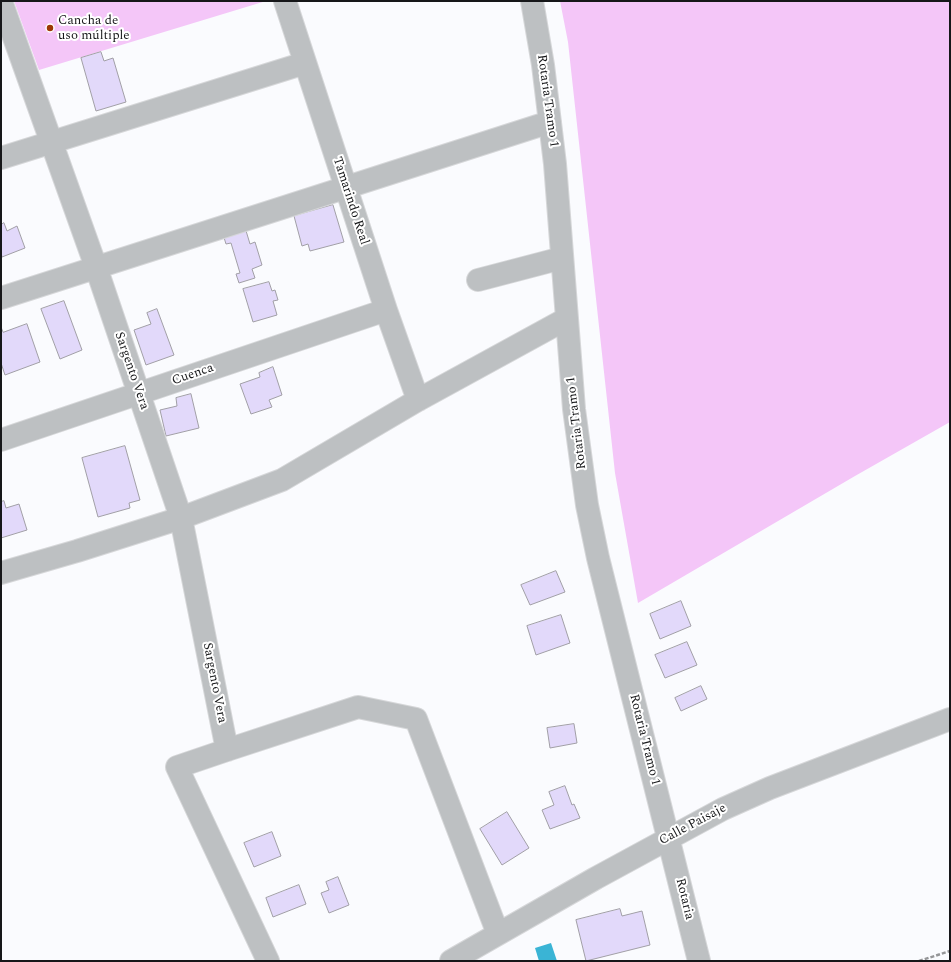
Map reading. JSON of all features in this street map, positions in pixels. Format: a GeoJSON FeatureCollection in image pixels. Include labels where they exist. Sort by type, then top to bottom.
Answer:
{"type":"FeatureCollection","features":[{"type":"Feature","properties":{"kind":"street","name":"Tamarindo Real"},"geometry":{"type":"LineString","coordinates":[[285,1],[386,310],[418,400]]}},
{"type":"Feature","properties":{"kind":"street","name":"Rotaria Tramo 1"},"geometry":{"type":"LineString","coordinates":[[532,1],[543,65],[556,164],[566,319],[574,410],[587,505],[598,558],[669,837]]}},
{"type":"Feature","properties":{"kind":"street","name":"Sargento Vera"},"geometry":{"type":"LineString","coordinates":[[3,13],[96,267],[180,518],[227,750]]}},
{"type":"Feature","properties":{"kind":"street"},"geometry":{"type":"LineString","coordinates":[[1,158],[305,63]]}},
{"type":"Feature","properties":{"kind":"street"},"geometry":{"type":"LineString","coordinates":[[1,298],[550,122]]}},
{"type":"Feature","properties":{"kind":"street"},"geometry":{"type":"LineString","coordinates":[[478,280],[562,258]]}},
{"type":"Feature","properties":{"kind":"street","name":"Cuenca"},"geometry":{"type":"LineString","coordinates":[[1,440],[386,310]]}},
{"type":"Feature","properties":{"kind":"street"},"geometry":{"type":"LineString","coordinates":[[1,573],[77,551],[180,518],[282,480],[418,400],[566,319]]}},
{"type":"Feature","properties":{"kind":"street"},"geometry":{"type":"LineString","coordinates":[[268,961],[177,767],[358,708],[416,719],[498,934]]}},
{"type":"Feature","properties":{"kind":"street","name":"Calle Paisaje"},"geometry":{"type":"LineString","coordinates":[[451,961],[669,837],[723,809],[770,788],[950,719]]}},
{"type":"Feature","properties":{"kind":"street","name":"Rotaria"},"geometry":{"type":"LineString","coordinates":[[669,837],[699,961]]}},
{"type":"Feature","properties":{"kind":"path"},"geometry":{"type":"LineString","coordinates":[[919,961],[950,951]]}},
{"type":"Feature","properties":{"kind":"shaded area"},"geometry":{"type":"Polygon","coordinates":[[[14,1],[266,1],[39,70],[14,1]]]}},
{"type":"Feature","properties":{"kind":"shaded area"},"geometry":{"type":"Polygon","coordinates":[[[560,1],[950,1],[950,422],[638,603],[615,473],[568,42],[560,1]]]}},
{"type":"Feature","properties":{"kind":"water"},"geometry":{"type":"Polygon","coordinates":[[[551,943],[557,961],[539,961],[535,948],[551,943]]]}},
{"type":"Feature","properties":{"kind":"building"},"geometry":{"type":"Polygon","coordinates":[[[101,52],[104,61],[113,58],[126,102],[96,111],[81,58],[101,52]]]}},
{"type":"Feature","properties":{"kind":"building"},"geometry":{"type":"Polygon","coordinates":[[[333,205],[344,242],[310,251],[308,244],[302,246],[294,216],[333,205]]]}},
{"type":"Feature","properties":{"kind":"building"},"geometry":{"type":"Polygon","coordinates":[[[4,223],[7,231],[17,226],[25,248],[2,257],[1,225],[4,223]]]}},
{"type":"Feature","properties":{"kind":"building"},"geometry":{"type":"Polygon","coordinates":[[[244,224],[250,244],[255,242],[262,265],[252,269],[255,278],[239,283],[236,274],[240,273],[231,243],[226,244],[222,231],[244,224]]]}},
{"type":"Feature","properties":{"kind":"building"},"geometry":{"type":"Polygon","coordinates":[[[269,282],[272,291],[275,290],[278,300],[273,301],[277,315],[253,322],[243,289],[269,282]]]}},
{"type":"Feature","properties":{"kind":"building"},"geometry":{"type":"Polygon","coordinates":[[[64,301],[82,350],[60,359],[41,309],[64,301]]]}},
{"type":"Feature","properties":{"kind":"building"},"geometry":{"type":"Polygon","coordinates":[[[157,309],[174,355],[146,365],[134,330],[151,324],[147,313],[157,309]]]}},
{"type":"Feature","properties":{"kind":"building"},"geometry":{"type":"Polygon","coordinates":[[[27,324],[40,362],[5,375],[1,363],[1,327],[3,332],[27,324]]]}},
{"type":"Feature","properties":{"kind":"building"},"geometry":{"type":"Polygon","coordinates":[[[273,367],[282,395],[269,400],[272,407],[251,414],[240,384],[260,377],[259,373],[273,367]]]}},
{"type":"Feature","properties":{"kind":"building"},"geometry":{"type":"Polygon","coordinates":[[[191,394],[199,428],[166,436],[160,410],[177,406],[176,398],[191,394]]]}},
{"type":"Feature","properties":{"kind":"building"},"geometry":{"type":"Polygon","coordinates":[[[125,446],[140,500],[129,503],[130,508],[98,517],[82,458],[125,446]]]}},
{"type":"Feature","properties":{"kind":"building"},"geometry":{"type":"Polygon","coordinates":[[[4,501],[6,508],[19,504],[27,530],[1,538],[1,502],[4,501]]]}},
{"type":"Feature","properties":{"kind":"building"},"geometry":{"type":"Polygon","coordinates":[[[556,571],[565,592],[530,605],[521,585],[556,571]]]}},
{"type":"Feature","properties":{"kind":"building"},"geometry":{"type":"Polygon","coordinates":[[[681,601],[691,626],[660,639],[650,614],[681,601]]]}},
{"type":"Feature","properties":{"kind":"building"},"geometry":{"type":"Polygon","coordinates":[[[561,615],[570,643],[536,655],[527,626],[561,615]]]}},
{"type":"Feature","properties":{"kind":"building"},"geometry":{"type":"Polygon","coordinates":[[[687,642],[697,665],[665,678],[655,655],[687,642]]]}},
{"type":"Feature","properties":{"kind":"building"},"geometry":{"type":"Polygon","coordinates":[[[701,686],[707,699],[681,711],[675,698],[701,686]]]}},
{"type":"Feature","properties":{"kind":"building"},"geometry":{"type":"Polygon","coordinates":[[[574,724],[577,743],[550,748],[547,728],[574,724]]]}},
{"type":"Feature","properties":{"kind":"building"},"geometry":{"type":"Polygon","coordinates":[[[565,786],[572,805],[574,804],[580,818],[550,829],[542,810],[554,805],[549,792],[565,786]]]}},
{"type":"Feature","properties":{"kind":"building"},"geometry":{"type":"Polygon","coordinates":[[[507,812],[529,848],[502,865],[480,829],[507,812]]]}},
{"type":"Feature","properties":{"kind":"building"},"geometry":{"type":"Polygon","coordinates":[[[272,832],[281,856],[254,867],[244,843],[272,832]]]}},
{"type":"Feature","properties":{"kind":"building"},"geometry":{"type":"Polygon","coordinates":[[[338,877],[349,905],[329,913],[321,893],[329,890],[326,882],[338,877]]]}},
{"type":"Feature","properties":{"kind":"building"},"geometry":{"type":"Polygon","coordinates":[[[299,885],[306,904],[273,917],[266,898],[299,885]]]}},
{"type":"Feature","properties":{"kind":"building"},"geometry":{"type":"Polygon","coordinates":[[[620,909],[622,916],[642,911],[650,945],[586,961],[576,920],[620,909]]]}},
{"type":"Feature","properties":{"kind":"place","name":"Cancha de uso múltiple"},"geometry":{"type":"Point","coordinates":[50,28]}}]}
